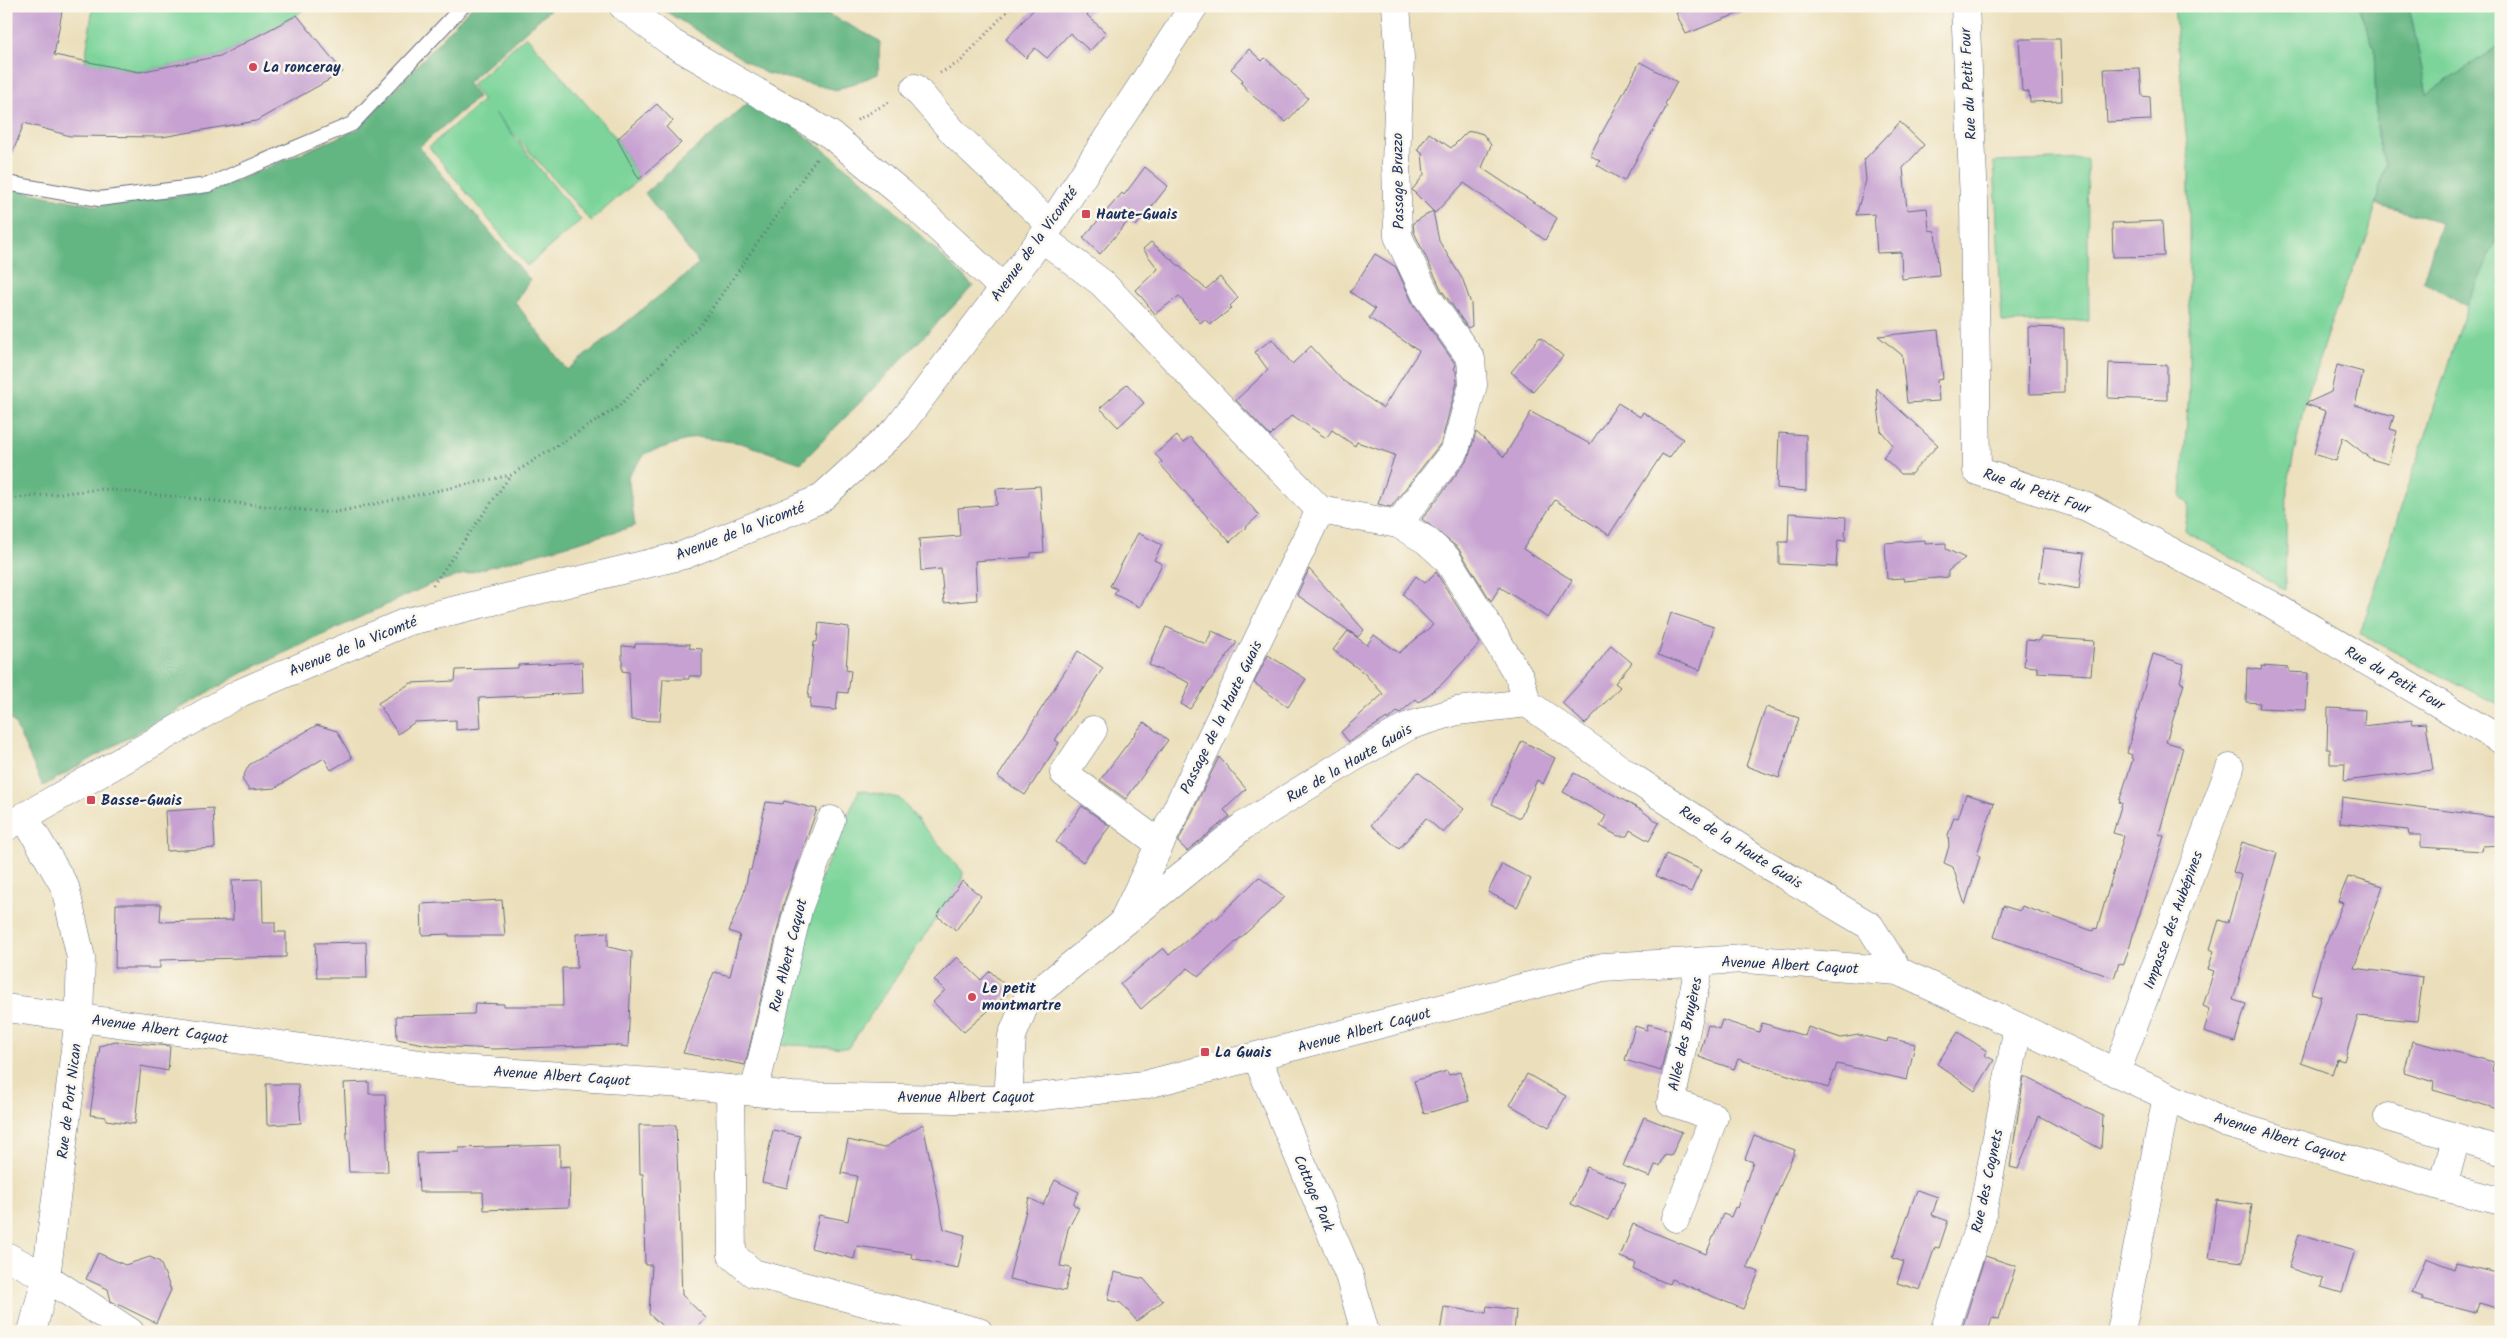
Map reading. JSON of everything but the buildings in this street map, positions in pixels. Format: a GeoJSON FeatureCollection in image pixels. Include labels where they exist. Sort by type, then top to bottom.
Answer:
{"type":"FeatureCollection","features":[{"type":"Feature","properties":{"kind":"street"},"geometry":{"type":"LineString","coordinates":[[623,6],[672,43],[831,135],[901,193],[1003,288]]}},
{"type":"Feature","properties":{"kind":"street","name":"Avenue de la Vicomté"},"geometry":{"type":"LineString","coordinates":[[11,824],[240,693],[406,622],[684,555],[820,499],[898,428],[1046,231],[1194,6]]}},
{"type":"Feature","properties":{"kind":"street","name":"Passage Bruzzo"},"geometry":{"type":"LineString","coordinates":[[1396,6],[1400,58],[1396,163],[1398,236],[1427,297],[1471,359],[1473,385],[1455,450],[1398,524]]}},
{"type":"Feature","properties":{"kind":"street","name":"Rue du Petit Four"},"geometry":{"type":"LineString","coordinates":[[1964,6],[1974,200],[1977,471],[2087,507],[2270,604],[2501,740]]}},
{"type":"Feature","properties":{"kind":"street"},"geometry":{"type":"LineString","coordinates":[[915,88],[955,134],[1046,231],[1102,283],[1320,510],[1398,524],[1426,540],[1447,558],[1520,678],[1527,703]]}},
{"type":"Feature","properties":{"kind":"street","name":"Passage de la Haute Guais"},"geometry":{"type":"LineString","coordinates":[[1122,924],[1320,510]]}},
{"type":"Feature","properties":{"kind":"street","name":"Rue de la Haute Guais"},"geometry":{"type":"LineString","coordinates":[[1008,1100],[1012,1036],[1026,1002],[1243,826],[1351,758],[1409,726],[1457,711],[1527,703],[1626,774],[1754,857],[1870,926],[1898,971]]}},
{"type":"Feature","properties":{"kind":"street"},"geometry":{"type":"LineString","coordinates":[[1093,730],[1064,773],[1160,844]]}},
{"type":"Feature","properties":{"kind":"street","name":"Impasse des Aubépines"},"geometry":{"type":"LineString","coordinates":[[2116,1073],[2230,768]]}},
{"type":"Feature","properties":{"kind":"street","name":"Rue Albert Caquot"},"geometry":{"type":"LineString","coordinates":[[831,820],[799,906],[742,1090],[732,1255],[753,1273],[979,1332]]}},
{"type":"Feature","properties":{"kind":"street","name":"Rue de Port Nican"},"geometry":{"type":"LineString","coordinates":[[11,824],[65,887],[81,958],[80,1018],[46,1277],[32,1332]]}},
{"type":"Feature","properties":{"kind":"street","name":"Avenue Albert Caquot"},"geometry":{"type":"LineString","coordinates":[[6,1008],[458,1069],[683,1084],[792,1096],[1008,1100],[1144,1085],[1257,1058],[1603,967],[1745,959],[1898,971],[2225,1123],[2443,1187],[2501,1201]]}},
{"type":"Feature","properties":{"kind":"street","name":"Allée des Bruyères"},"geometry":{"type":"LineString","coordinates":[[1676,1218],[1714,1117],[1671,1102],[1700,962]]}},
{"type":"Feature","properties":{"kind":"street","name":"Rue des Cognets"},"geometry":{"type":"LineString","coordinates":[[1944,1332],[1982,1220],[2018,1027]]}},
{"type":"Feature","properties":{"kind":"street","name":"Cottage Park"},"geometry":{"type":"LineString","coordinates":[[1257,1058],[1349,1275],[1365,1332]]}},
{"type":"Feature","properties":{"kind":"street"},"geometry":{"type":"LineString","coordinates":[[2121,1332],[2167,1096]]}},
{"type":"Feature","properties":{"kind":"street"},"geometry":{"type":"LineString","coordinates":[[2388,1117],[2501,1151]]}},
{"type":"Feature","properties":{"kind":"street"},"geometry":{"type":"LineString","coordinates":[[2443,1187],[2456,1138]]}},
{"type":"Feature","properties":{"kind":"street"},"geometry":{"type":"LineString","coordinates":[[6,1256],[46,1277],[130,1332]]}},
{"type":"Feature","properties":{"kind":"lane"},"geometry":{"type":"LineString","coordinates":[[6,183],[99,199],[208,186],[352,124],[463,6]]}},
{"type":"Feature","properties":{"kind":"path"},"geometry":{"type":"LineString","coordinates":[[6,499],[102,488],[332,514],[511,475],[618,407],[701,324],[831,135],[960,62],[1012,6]]}},
{"type":"Feature","properties":{"kind":"path"},"geometry":{"type":"LineString","coordinates":[[406,622],[511,475]]}},
{"type":"Feature","properties":{"kind":"green space"},"geometry":{"type":"Polygon","coordinates":[[[93,6],[307,6],[297,15],[220,56],[139,72],[85,62],[93,6]]]}},
{"type":"Feature","properties":{"kind":"green space"},"geometry":{"type":"Polygon","coordinates":[[[472,6],[554,6],[467,83],[478,97],[419,147],[530,280],[515,302],[567,370],[699,264],[645,193],[755,97],[865,182],[973,286],[801,463],[741,443],[696,437],[646,453],[628,476],[635,526],[433,583],[248,670],[43,786],[14,722],[6,717],[6,188],[97,206],[210,192],[358,129],[472,6]]]}},
{"type":"Feature","properties":{"kind":"green space"},"geometry":{"type":"Polygon","coordinates":[[[657,6],[812,6],[880,41],[878,74],[837,90],[765,73],[657,6]]]}},
{"type":"Feature","properties":{"kind":"green space"},"geometry":{"type":"Polygon","coordinates":[[[2174,6],[2358,6],[2374,48],[2377,136],[2385,164],[2369,232],[2332,319],[2304,406],[2287,487],[2285,590],[2185,530],[2189,504],[2181,497],[2189,392],[2189,164],[2174,6]]]}},
{"type":"Feature","properties":{"kind":"green space"},"geometry":{"type":"Polygon","coordinates":[[[2358,6],[2409,6],[2427,94],[2501,44],[2501,229],[2467,306],[2423,281],[2441,222],[2376,204],[2385,164],[2377,136],[2374,48],[2358,6]]]}},
{"type":"Feature","properties":{"kind":"green space"},"geometry":{"type":"Polygon","coordinates":[[[2409,6],[2501,6],[2501,44],[2427,95],[2409,6]]]}},
{"type":"Feature","properties":{"kind":"green space"},"geometry":{"type":"Polygon","coordinates":[[[526,36],[617,139],[639,179],[591,221],[495,113],[581,220],[527,266],[429,147],[483,100],[471,85],[526,36]]]}},
{"type":"Feature","properties":{"kind":"green space"},"geometry":{"type":"Polygon","coordinates":[[[2087,159],[2089,321],[2002,323],[1994,162],[2087,159]]]}},
{"type":"Feature","properties":{"kind":"green space"},"geometry":{"type":"Polygon","coordinates":[[[2501,229],[2501,707],[2360,634],[2467,306],[2501,229]]]}},
{"type":"Feature","properties":{"kind":"green space"},"geometry":{"type":"Polygon","coordinates":[[[859,790],[899,798],[963,872],[962,881],[848,1048],[773,1044],[811,901],[859,790]]]}},
{"type":"Feature","properties":{"kind":"place","name":"La ronceray"},"geometry":{"type":"Point","coordinates":[253,67]}},
{"type":"Feature","properties":{"kind":"place","name":"Haute-Guais"},"geometry":{"type":"Point","coordinates":[1086,214]}},
{"type":"Feature","properties":{"kind":"place","name":"Basse-Guais"},"geometry":{"type":"Point","coordinates":[91,800]}},
{"type":"Feature","properties":{"kind":"place","name":"Le petit montmartre"},"geometry":{"type":"Point","coordinates":[972,997]}},
{"type":"Feature","properties":{"kind":"place","name":"La Guais"},"geometry":{"type":"Point","coordinates":[1205,1052]}}]}
